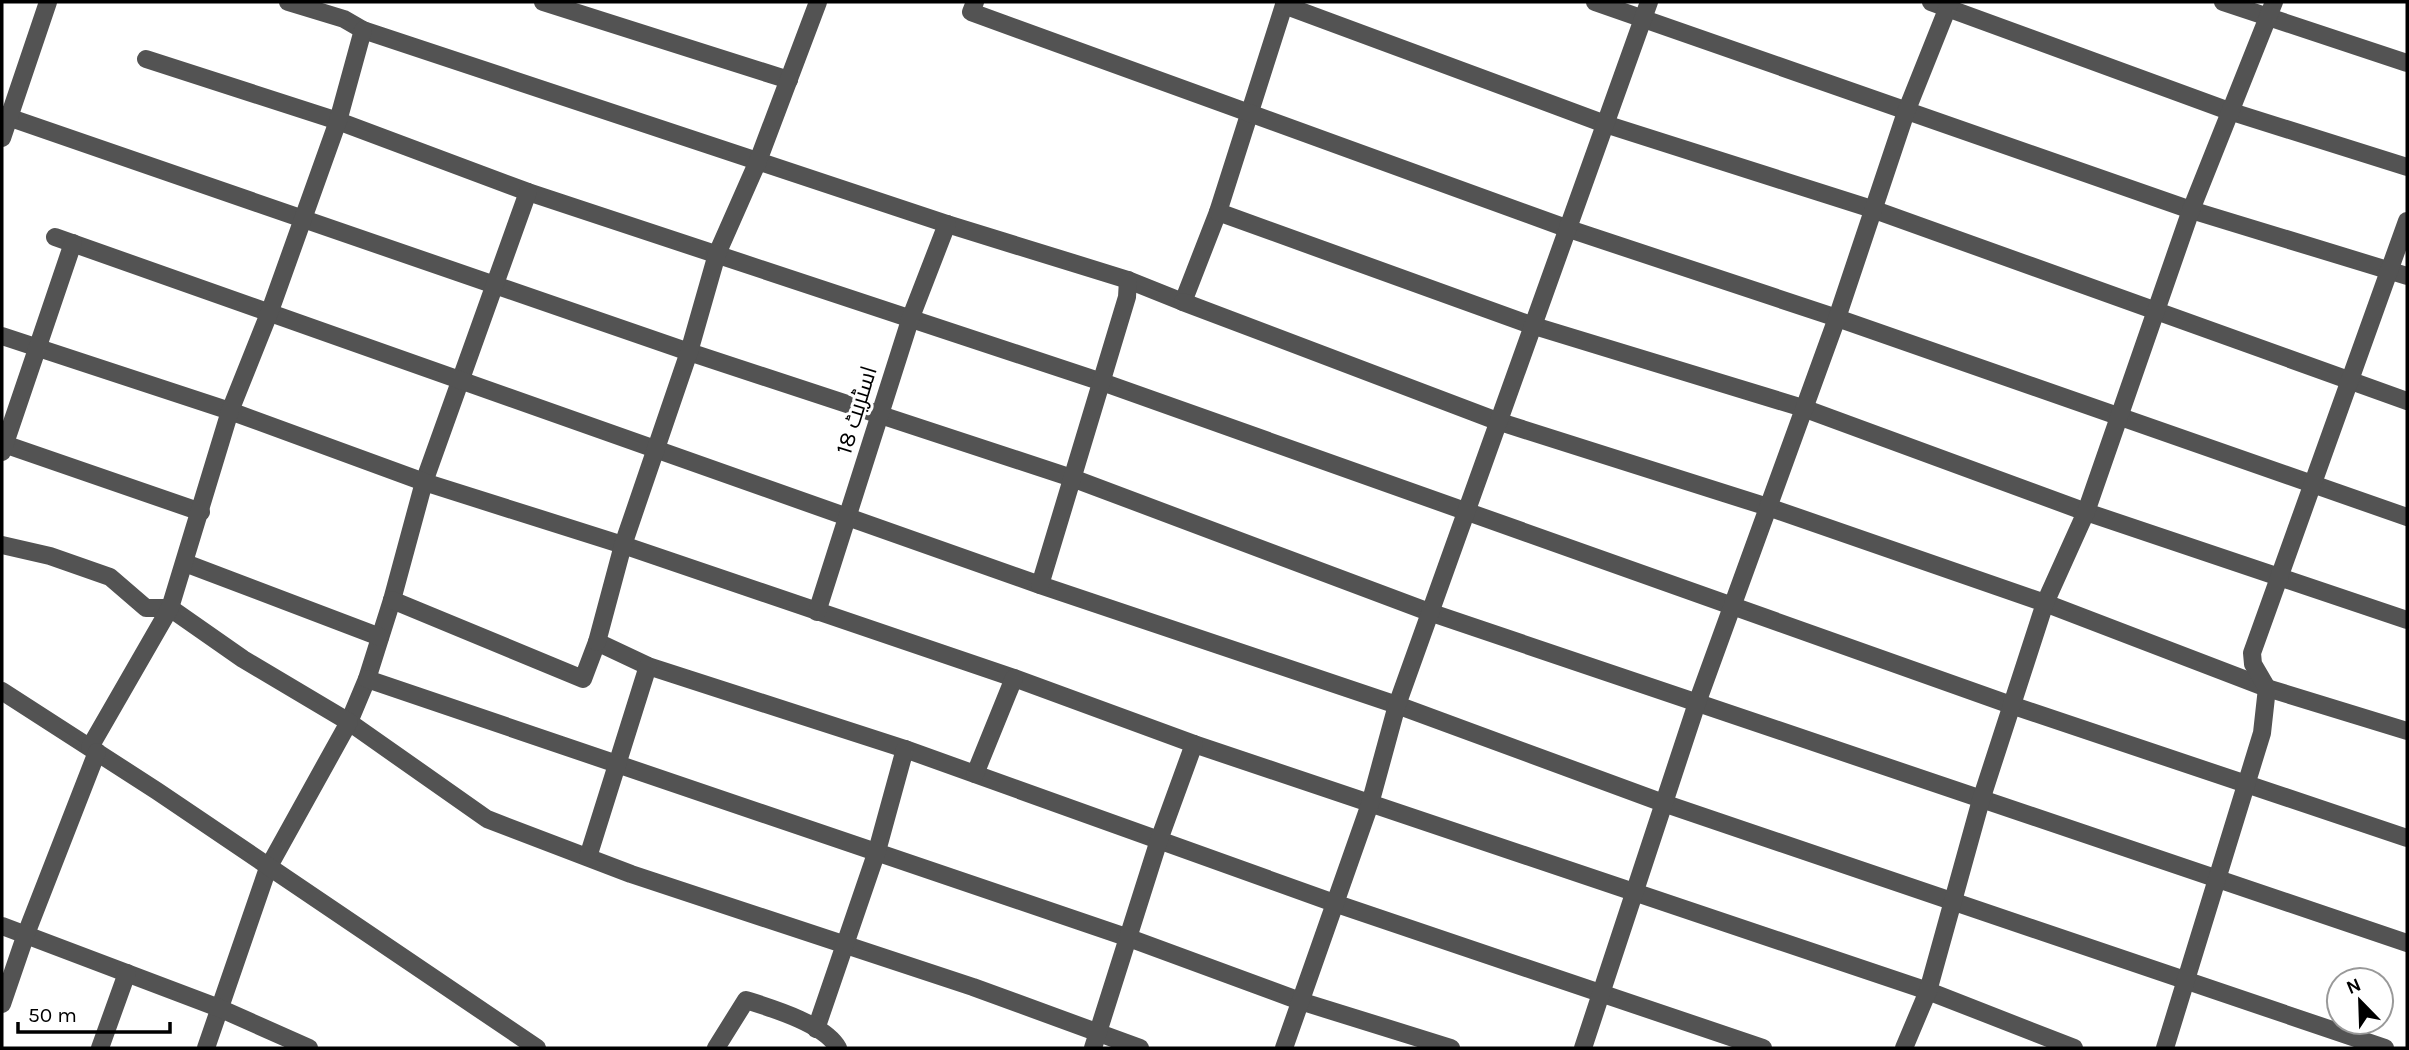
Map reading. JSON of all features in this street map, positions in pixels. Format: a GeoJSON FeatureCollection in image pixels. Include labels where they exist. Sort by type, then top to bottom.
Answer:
{"type":"FeatureCollection","features":[{"type":"Feature","properties":{"kind":"street"},"geometry":{"type":"LineString","coordinates":[[2,138],[5,115],[48,2]]}},
{"type":"Feature","properties":{"kind":"street"},"geometry":{"type":"LineString","coordinates":[[288,2],[346,10],[363,30],[947,224],[1128,280],[1497,421],[1769,507],[2045,603],[2267,688],[2407,731]]}},
{"type":"Feature","properties":{"kind":"street"},"geometry":{"type":"LineString","coordinates":[[543,2],[789,80]]}},
{"type":"Feature","properties":{"kind":"street"},"geometry":{"type":"LineString","coordinates":[[392,600],[583,679],[597,642],[623,545],[689,352],[717,254],[758,161],[818,2]]}},
{"type":"Feature","properties":{"kind":"street"},"geometry":{"type":"LineString","coordinates":[[975,2],[971,12],[1566,228],[1837,318],[2118,419],[2407,517]]}},
{"type":"Feature","properties":{"kind":"street"},"geometry":{"type":"LineString","coordinates":[[1595,2],[2191,210],[2407,276]]}},
{"type":"Feature","properties":{"kind":"street"},"geometry":{"type":"LineString","coordinates":[[1284,1048],[1337,904],[1370,804],[1397,705],[1429,612],[1649,2]]}},
{"type":"Feature","properties":{"kind":"street"},"geometry":{"type":"LineString","coordinates":[[2223,2],[2271,10],[2407,62]]}},
{"type":"Feature","properties":{"kind":"street"},"geometry":{"type":"LineString","coordinates":[[1182,302],[1218,212],[1284,3],[1605,124],[1872,209],[2407,401]]}},
{"type":"Feature","properties":{"kind":"street"},"geometry":{"type":"LineString","coordinates":[[1583,1048],[1636,895],[1697,703],[1837,318],[1943,4],[2229,111],[2407,167]]}},
{"type":"Feature","properties":{"kind":"street"},"geometry":{"type":"LineString","coordinates":[[1905,1048],[1928,991],[1981,800],[2045,603],[2086,512],[2191,210],[2271,10]]}},
{"type":"Feature","properties":{"kind":"street"},"geometry":{"type":"LineString","coordinates":[[2,1004],[93,749],[170,608],[230,411],[270,311],[338,121],[363,30]]}},
{"type":"Feature","properties":{"kind":"street"},"geometry":{"type":"LineString","coordinates":[[146,60],[338,121],[528,192],[1102,382],[2011,705],[2407,838]]}},
{"type":"Feature","properties":{"kind":"street"},"geometry":{"type":"LineString","coordinates":[[5,115],[689,352],[1072,478],[1429,612],[2407,943]]}},
{"type":"Feature","properties":{"kind":"street"},"geometry":{"type":"LineString","coordinates":[[206,1048],[268,868],[349,722],[367,679],[424,482],[528,192]]}},
{"type":"Feature","properties":{"kind":"street"},"geometry":{"type":"LineString","coordinates":[[1218,212],[1531,325],[1803,408],[2086,512],[2407,620]]}},
{"type":"Feature","properties":{"kind":"street"},"geometry":{"type":"LineString","coordinates":[[2165,1048],[2215,878],[2248,784],[2267,709],[2267,688],[2258,676],[2252,653],[2310,484],[2407,221]]}},
{"type":"Feature","properties":{"kind":"street","name":"اسٹریٹ 18"},"geometry":{"type":"LineString","coordinates":[[817,612],[911,317],[947,224]]}},
{"type":"Feature","properties":{"kind":"street"},"geometry":{"type":"LineString","coordinates":[[55,237],[1040,585],[1397,705],[1666,804],[2385,1048]]}},
{"type":"Feature","properties":{"kind":"street"},"geometry":{"type":"LineString","coordinates":[[74,243],[3,448],[201,512]]}},
{"type":"Feature","properties":{"kind":"street"},"geometry":{"type":"LineString","coordinates":[[1040,585],[1128,297],[1128,280]]}},
{"type":"Feature","properties":{"kind":"street"},"geometry":{"type":"LineString","coordinates":[[2,336],[230,411],[424,482],[623,545],[1014,678],[1194,744],[1636,895],[1928,991],[2074,1048]]}},
{"type":"Feature","properties":{"kind":"street"},"geometry":{"type":"LineString","coordinates":[[2,545],[50,556],[110,577],[146,608],[170,608],[243,659],[349,722],[488,819],[588,857],[843,944],[1095,1041],[1140,1048]]}},
{"type":"Feature","properties":{"kind":"street"},"geometry":{"type":"LineString","coordinates":[[185,564],[380,637]]}},
{"type":"Feature","properties":{"kind":"street"},"geometry":{"type":"LineString","coordinates":[[597,642],[648,666],[905,749],[1337,904],[1763,1048]]}},
{"type":"Feature","properties":{"kind":"street"},"geometry":{"type":"LineString","coordinates":[[588,857],[648,666]]}},
{"type":"Feature","properties":{"kind":"street"},"geometry":{"type":"LineString","coordinates":[[975,774],[1014,678]]}},
{"type":"Feature","properties":{"kind":"street"},"geometry":{"type":"LineString","coordinates":[[367,679],[877,851],[1129,938],[1300,1001],[1451,1048]]}},
{"type":"Feature","properties":{"kind":"street"},"geometry":{"type":"LineString","coordinates":[[4,699],[93,749],[537,1048]]}},
{"type":"Feature","properties":{"kind":"street"},"geometry":{"type":"LineString","coordinates":[[1095,1041],[1159,840],[1194,744]]}},
{"type":"Feature","properties":{"kind":"street"},"geometry":{"type":"LineString","coordinates":[[816,1029],[877,851],[905,749]]}},
{"type":"Feature","properties":{"kind":"street"},"geometry":{"type":"LineString","coordinates":[[2,926],[219,1008],[309,1048]]}},
{"type":"Feature","properties":{"kind":"street"},"geometry":{"type":"LineString","coordinates":[[100,1048],[127,973]]}},
{"type":"Feature","properties":{"kind":"street"},"geometry":{"type":"LineString","coordinates":[[716,1048],[746,1000],[776,1009],[816,1029],[838,1048]]}}]}
